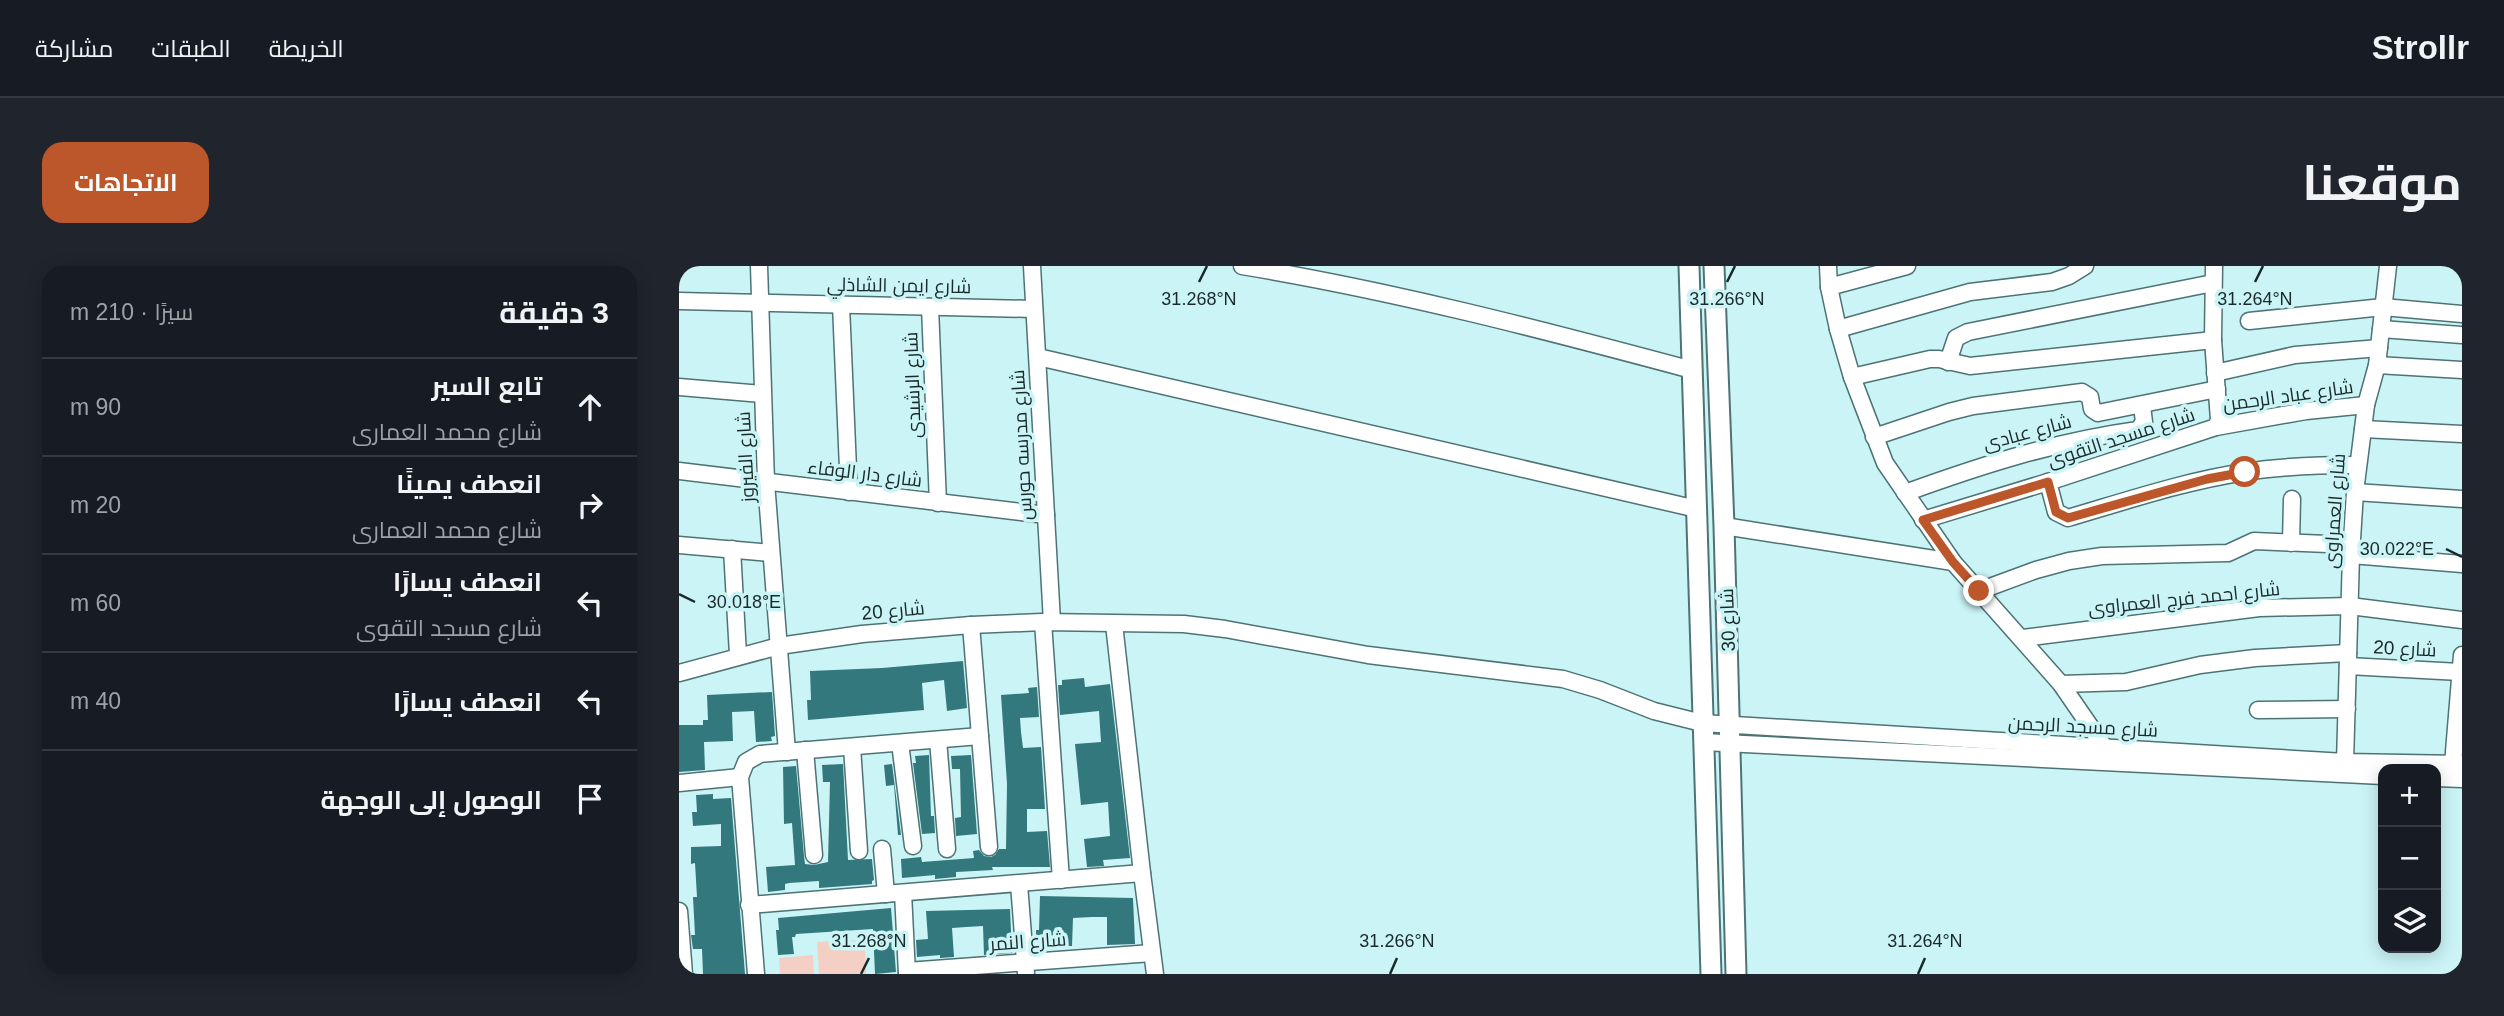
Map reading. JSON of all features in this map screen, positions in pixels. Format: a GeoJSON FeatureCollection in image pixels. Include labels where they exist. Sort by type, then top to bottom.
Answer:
{"type":"FeatureCollection","features":[{"type":"Feature","properties":{"kind":"street","name":"شارع الفيروز"},"geometry":{"type":"LineString","coordinates":[[759,266],[766,482],[787,752]]}},
{"type":"Feature","properties":{"kind":"street","name":"شارع مدرسه حورس"},"geometry":{"type":"LineString","coordinates":[[1033,266],[1046,515],[1047,622],[1061,880]]}},
{"type":"Feature","properties":{"kind":"street"},"geometry":{"type":"LineString","coordinates":[[1242,266],[1392,294],[1542,329],[1692,370]]}},
{"type":"Feature","properties":{"kind":"street","name":"شارع 30"},"geometry":{"type":"LineString","coordinates":[[1689,266],[1711,974]]}},
{"type":"Feature","properties":{"kind":"street","name":"شارع 30"},"geometry":{"type":"LineString","coordinates":[[1714,266],[1731,734],[1736,974]]}},
{"type":"Feature","properties":{"kind":"street"},"geometry":{"type":"LineString","coordinates":[[1828,266],[1829,287],[1838,329],[1852,377],[1885,463],[1953,562],[2061,684],[2105,748]]}},
{"type":"Feature","properties":{"kind":"street"},"geometry":{"type":"LineString","coordinates":[[1829,287],[1907,266]]}},
{"type":"Feature","properties":{"kind":"street","name":"شارع مسجد التقوى"},"geometry":{"type":"LineString","coordinates":[[1923,520],[2216,427],[2219,420],[2213,340],[2214,266]]}},
{"type":"Feature","properties":{"kind":"street","name":"شارع العمراوى"},"geometry":{"type":"LineString","coordinates":[[2345,762],[2355,492],[2366,405],[2377,365],[2388,266]]}},
{"type":"Feature","properties":{"kind":"street"},"geometry":{"type":"LineString","coordinates":[[1838,329],[1970,292],[2052,282],[2069,276],[2082,267]]}},
{"type":"Feature","properties":{"kind":"street"},"geometry":{"type":"LineString","coordinates":[[1948,362],[1957,338],[1968,332],[2213,283]]}},
{"type":"Feature","properties":{"kind":"street","name":"شارع ايمن الشاذلي"},"geometry":{"type":"LineString","coordinates":[[679,301],[1034,309]]}},
{"type":"Feature","properties":{"kind":"street"},"geometry":{"type":"LineString","coordinates":[[841,304],[849,492]]}},
{"type":"Feature","properties":{"kind":"street","name":"شارع الرشيدى"},"geometry":{"type":"LineString","coordinates":[[930,307],[938,503]]}},
{"type":"Feature","properties":{"kind":"street"},"geometry":{"type":"LineString","coordinates":[[2249,321],[2383,307],[2462,314]]}},
{"type":"Feature","properties":{"kind":"street"},"geometry":{"type":"LineString","coordinates":[[2381,329],[2462,335]]}},
{"type":"Feature","properties":{"kind":"street"},"geometry":{"type":"LineString","coordinates":[[1852,377],[1930,359],[1970,366],[2213,340]]}},
{"type":"Feature","properties":{"kind":"street"},"geometry":{"type":"LineString","coordinates":[[1874,437],[1973,406],[2077,392],[2090,397],[2092,409],[2096,412],[2141,405],[2295,355],[2379,348]]}},
{"type":"Feature","properties":{"kind":"street"},"geometry":{"type":"LineString","coordinates":[[1038,357],[1697,509]]}},
{"type":"Feature","properties":{"kind":"street"},"geometry":{"type":"LineString","coordinates":[[2377,365],[2462,370]]}},
{"type":"Feature","properties":{"kind":"street"},"geometry":{"type":"LineString","coordinates":[[679,387],[762,394]]}},
{"type":"Feature","properties":{"kind":"street","name":"شارع عبادى"},"geometry":{"type":"LineString","coordinates":[[1905,493],[2058,443],[2138,430],[2144,422],[2141,405]]}},
{"type":"Feature","properties":{"kind":"street","name":"شارع عباد الرحمن"},"geometry":{"type":"LineString","coordinates":[[2216,427],[2306,411],[2366,405]]}},
{"type":"Feature","properties":{"kind":"street"},"geometry":{"type":"LineString","coordinates":[[2363,429],[2462,434]]}},
{"type":"Feature","properties":{"kind":"street"},"geometry":{"type":"LineString","coordinates":[[2048,482],[2056,512],[2068,518],[2195,482],[2245,472],[2296,466],[2358,466]]}},
{"type":"Feature","properties":{"kind":"street","name":"شارع دار الوفاء"},"geometry":{"type":"LineString","coordinates":[[679,471],[1046,515]]}},
{"type":"Feature","properties":{"kind":"street"},"geometry":{"type":"LineString","coordinates":[[2355,492],[2462,499]]}},
{"type":"Feature","properties":{"kind":"street"},"geometry":{"type":"LineString","coordinates":[[2291,543],[2292,499]]}},
{"type":"Feature","properties":{"kind":"street"},"geometry":{"type":"LineString","coordinates":[[1724,526],[1953,562]]}},
{"type":"Feature","properties":{"kind":"street"},"geometry":{"type":"LineString","coordinates":[[1979,591],[2069,561],[2102,556],[2228,553],[2254,541],[2462,564]]}},
{"type":"Feature","properties":{"kind":"street"},"geometry":{"type":"LineString","coordinates":[[679,545],[771,553]]}},
{"type":"Feature","properties":{"kind":"street"},"geometry":{"type":"LineString","coordinates":[[732,550],[738,655]]}},
{"type":"Feature","properties":{"kind":"street"},"geometry":{"type":"LineString","coordinates":[[1699,580],[1725,579]]}},
{"type":"Feature","properties":{"kind":"street","name":"شارع احمد فرج العمراوى"},"geometry":{"type":"LineString","coordinates":[[2023,638],[2259,608],[2350,606],[2462,620]]}},
{"type":"Feature","properties":{"kind":"street","name":"شارع 20"},"geometry":{"type":"LineString","coordinates":[[679,673],[779,646],[862,634],[1047,622],[1184,624],[1369,655],[1563,679],[1601,690],[1703,733]]}},
{"type":"Feature","properties":{"kind":"street"},"geometry":{"type":"LineString","coordinates":[[1114,624],[1155,974]]}},
{"type":"Feature","properties":{"kind":"street"},"geometry":{"type":"LineString","coordinates":[[971,625],[989,848]]}},
{"type":"Feature","properties":{"kind":"street"},"geometry":{"type":"LineString","coordinates":[[2458,764],[2462,654]]}},
{"type":"Feature","properties":{"kind":"street","name":"شارع 20"},"geometry":{"type":"LineString","coordinates":[[2061,684],[2126,682],[2255,657],[2348,660],[2460,671]]}},
{"type":"Feature","properties":{"kind":"street"},"geometry":{"type":"LineString","coordinates":[[2258,710],[2347,709]]}},
{"type":"Feature","properties":{"kind":"street","name":"شارع مسجد الرحمن"},"geometry":{"type":"LineString","coordinates":[[1703,733],[2105,748],[2345,762],[2458,764]]}},
{"type":"Feature","properties":{"kind":"street","name":"شارع مسجد الرحمن"},"geometry":{"type":"LineString","coordinates":[[1731,734],[2378,776]]}},
{"type":"Feature","properties":{"kind":"street"},"geometry":{"type":"LineString","coordinates":[[755,974],[740,777],[741,769],[752,756],[980,736]]}},
{"type":"Feature","properties":{"kind":"street"},"geometry":{"type":"LineString","coordinates":[[938,740],[947,849]]}},
{"type":"Feature","properties":{"kind":"street"},"geometry":{"type":"LineString","coordinates":[[900,743],[913,846]]}},
{"type":"Feature","properties":{"kind":"street"},"geometry":{"type":"LineString","coordinates":[[852,747],[859,851]]}},
{"type":"Feature","properties":{"kind":"street"},"geometry":{"type":"LineString","coordinates":[[805,750],[814,855]]}},
{"type":"Feature","properties":{"kind":"street"},"geometry":{"type":"LineString","coordinates":[[679,783],[740,777]]}},
{"type":"Feature","properties":{"kind":"street"},"geometry":{"type":"LineString","coordinates":[[2441,778],[2462,779]]}},
{"type":"Feature","properties":{"kind":"street"},"geometry":{"type":"LineString","coordinates":[[882,849],[895,894],[907,972]]}},
{"type":"Feature","properties":{"kind":"street"},"geometry":{"type":"LineString","coordinates":[[749,905],[1142,873]]}},
{"type":"Feature","properties":{"kind":"street"},"geometry":{"type":"LineString","coordinates":[[1019,884],[1026,968]]}},
{"type":"Feature","properties":{"kind":"street"},"geometry":{"type":"LineString","coordinates":[[679,911],[684,974]]}},
{"type":"Feature","properties":{"kind":"street","name":"شارع النمر"},"geometry":{"type":"LineString","coordinates":[[907,972],[1026,968],[1152,953]]}},
{"type":"Feature","properties":{"kind":"shaded area"},"geometry":{"type":"Polygon","coordinates":[[[865,940],[866,974],[819,974],[817,942],[865,940]]]}},
{"type":"Feature","properties":{"kind":"shaded area"},"geometry":{"type":"Polygon","coordinates":[[[813,955],[814,974],[780,974],[779,958],[813,955]]]}},
{"type":"Feature","properties":{"kind":"building"},"geometry":{"type":"Polygon","coordinates":[[[963,661],[967,708],[947,711],[944,680],[922,683],[924,710],[808,720],[807,700],[811,700],[810,671],[963,661]]]}},
{"type":"Feature","properties":{"kind":"building"},"geometry":{"type":"Polygon","coordinates":[[[1084,678],[1085,687],[1110,684],[1130,858],[1103,860],[1104,866],[1087,867],[1084,839],[1110,836],[1108,802],[1081,805],[1075,744],[1101,742],[1099,711],[1060,715],[1058,685],[1062,685],[1062,680],[1084,678]]]}},
{"type":"Feature","properties":{"kind":"building"},"geometry":{"type":"Polygon","coordinates":[[[1037,687],[1039,717],[1020,718],[1023,748],[1041,747],[1045,809],[1027,809],[1027,832],[1047,831],[1050,867],[992,867],[993,870],[956,872],[956,877],[935,879],[935,875],[902,878],[901,859],[921,857],[922,862],[974,858],[973,851],[979,850],[984,856],[991,857],[999,849],[1006,849],[1007,784],[1001,695],[1029,693],[1028,688],[1037,687]]]}},
{"type":"Feature","properties":{"kind":"building"},"geometry":{"type":"Polygon","coordinates":[[[772,692],[775,736],[771,737],[772,741],[756,742],[754,711],[732,712],[733,741],[704,742],[705,770],[679,772],[679,725],[703,725],[703,720],[708,720],[707,695],[772,692]]]}},
{"type":"Feature","properties":{"kind":"building"},"geometry":{"type":"Polygon","coordinates":[[[929,755],[931,816],[934,816],[935,833],[922,834],[913,763],[916,763],[915,756],[929,755]]]}},
{"type":"Feature","properties":{"kind":"building"},"geometry":{"type":"Polygon","coordinates":[[[971,755],[977,834],[956,836],[955,818],[961,817],[960,769],[952,769],[951,756],[971,755]]]}},
{"type":"Feature","properties":{"kind":"building"},"geometry":{"type":"Polygon","coordinates":[[[843,764],[848,860],[872,859],[872,884],[819,888],[819,881],[789,883],[785,884],[785,890],[768,892],[766,867],[795,865],[792,823],[784,824],[783,767],[796,766],[805,864],[814,865],[828,862],[830,782],[823,782],[822,765],[843,764]]]}},
{"type":"Feature","properties":{"kind":"building"},"geometry":{"type":"Polygon","coordinates":[[[892,764],[901,835],[898,835],[894,785],[886,786],[884,765],[892,764]]]}},
{"type":"Feature","properties":{"kind":"building"},"geometry":{"type":"Polygon","coordinates":[[[713,794],[713,799],[731,798],[745,974],[703,974],[702,949],[693,949],[693,897],[697,897],[691,847],[721,846],[721,824],[693,826],[692,812],[697,812],[696,795],[713,794]]]}},
{"type":"Feature","properties":{"kind":"building"},"geometry":{"type":"Polygon","coordinates":[[[1040,896],[1133,898],[1135,944],[1107,945],[1107,917],[1092,917],[1073,918],[1072,946],[1036,946],[1040,896]]]}},
{"type":"Feature","properties":{"kind":"building"},"geometry":{"type":"Polygon","coordinates":[[[891,908],[896,972],[875,974],[873,929],[796,934],[792,937],[794,954],[778,955],[778,918],[891,908]]]}},
{"type":"Feature","properties":{"kind":"building"},"geometry":{"type":"Polygon","coordinates":[[[1010,909],[1012,953],[984,955],[983,926],[952,928],[954,957],[917,957],[916,940],[928,939],[926,911],[1010,909]]]}},
{"type":"Feature","properties":{"kind":"route"},"geometry":{"type":"LineString","coordinates":[[1979,591],[1953,562],[1923,520],[2048,482],[2056,512],[2063,518],[2068,518],[2171,488],[2245,472]]}}]}
